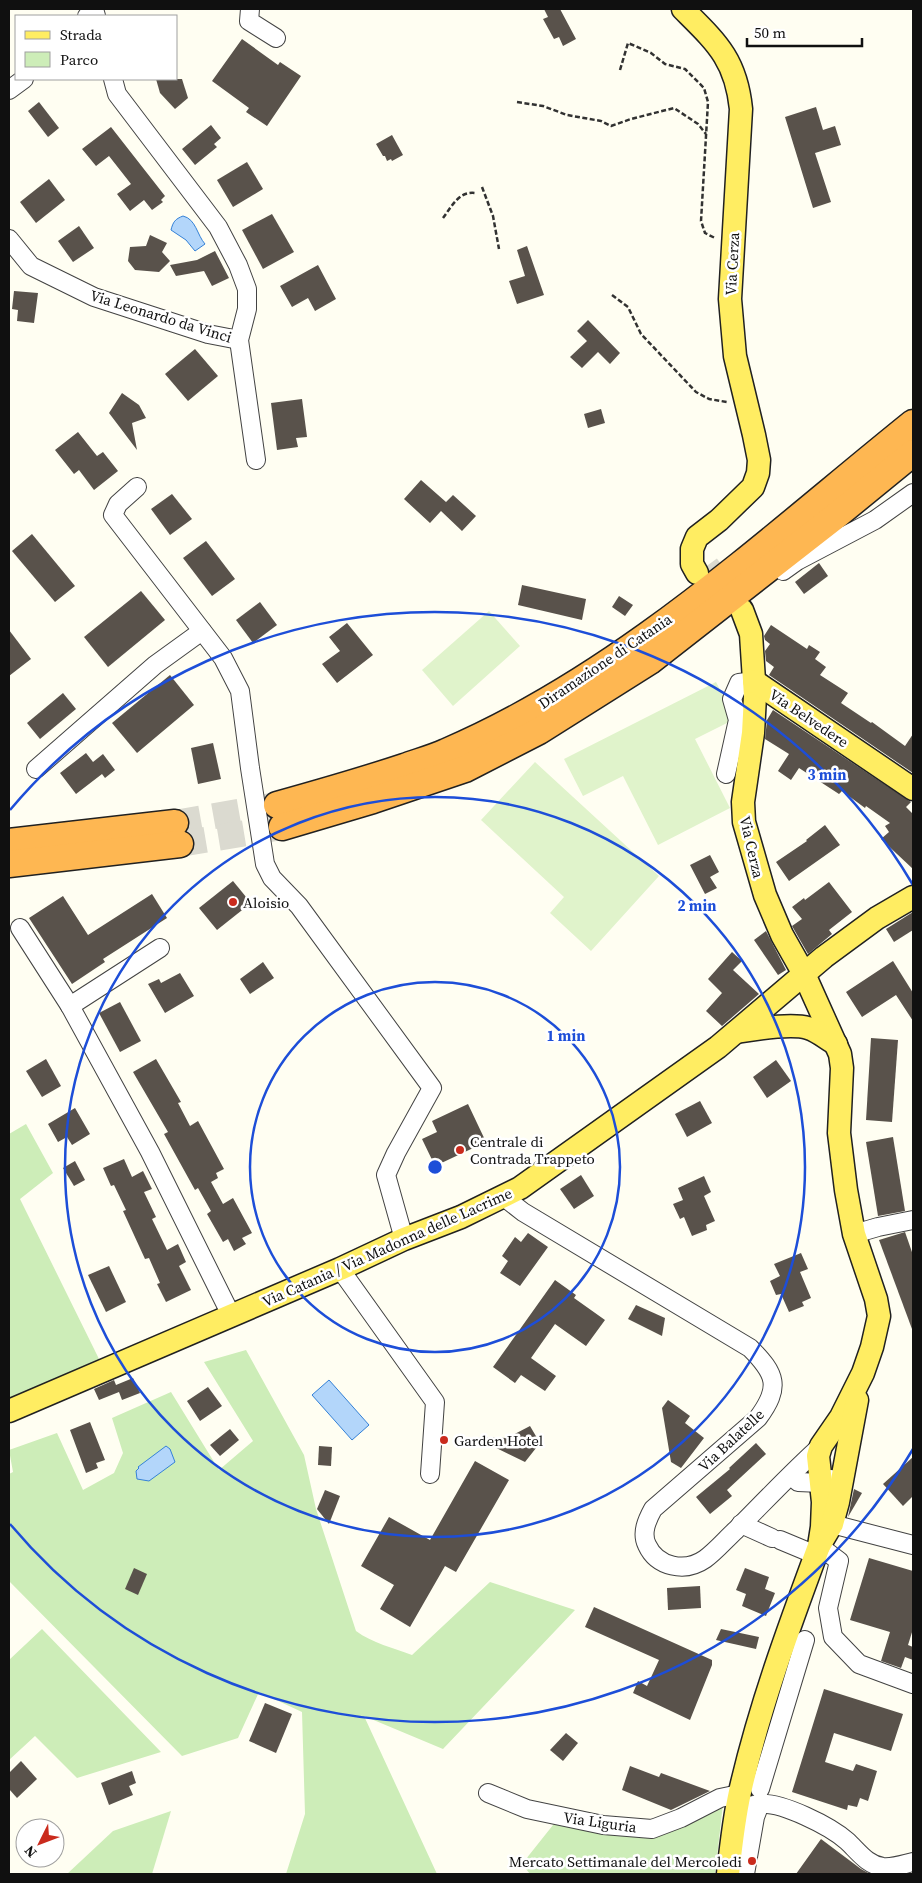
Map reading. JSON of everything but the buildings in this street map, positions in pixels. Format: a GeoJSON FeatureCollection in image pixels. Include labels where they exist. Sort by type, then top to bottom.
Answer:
{"type":"FeatureCollection","features":[{"type":"Feature","properties":{"kind":"highway","name":"Diramazione di Catania"},"geometry":{"type":"LineString","coordinates":[[913,423],[753,555],[635,645],[530,711],[445,753],[366,780],[280,816],[373,800],[465,769],[539,731],[650,661],[913,453]]}},
{"type":"Feature","properties":{"kind":"highway"},"geometry":{"type":"LineString","coordinates":[[9,842],[178,834],[9,864]]}},
{"type":"Feature","properties":{"kind":"main road","name":"Via Cerza"},"geometry":{"type":"LineString","coordinates":[[683,9],[717,44],[734,73],[739,92],[740,108],[730,299],[735,356],[759,460],[758,473],[753,487],[719,520],[707,547],[702,569]]}},
{"type":"Feature","properties":{"kind":"main road","name":"Via Cerza"},"geometry":{"type":"LineString","coordinates":[[736,614],[751,634],[755,696],[753,733],[743,802],[744,822],[765,895],[782,935],[804,974],[840,1054],[842,1068],[839,1133],[846,1190],[854,1234],[876,1298],[880,1316],[863,1372]]}},
{"type":"Feature","properties":{"kind":"main road","name":"Via Belvedere"},"geometry":{"type":"LineString","coordinates":[[754,680],[913,789]]}},
{"type":"Feature","properties":{"kind":"main road","name":"Via Catania / Via Madonna delle Lacrime"},"geometry":{"type":"LineString","coordinates":[[9,1411],[340,1269],[404,1239],[504,1197],[520,1188],[626,1115],[718,1047],[804,974],[877,918],[913,897]]}},
{"type":"Feature","properties":{"kind":"main road"},"geometry":{"type":"LineString","coordinates":[[782,992],[811,1008],[823,1019]]}},
{"type":"Feature","properties":{"kind":"main road"},"geometry":{"type":"LineString","coordinates":[[782,992],[787,1013],[802,1027]]}},
{"type":"Feature","properties":{"kind":"main road"},"geometry":{"type":"LineString","coordinates":[[736,1032],[760,1028],[802,1027],[810,1029],[836,1044]]}},
{"type":"Feature","properties":{"kind":"main road"},"geometry":{"type":"LineString","coordinates":[[728,1874],[753,1797],[767,1695],[790,1655],[818,1551],[822,1527],[822,1493],[818,1463],[821,1446],[841,1417],[863,1372]]}},
{"type":"Feature","properties":{"kind":"main road"},"geometry":{"type":"LineString","coordinates":[[818,1551],[832,1524],[863,1372]]}},
{"type":"Feature","properties":{"kind":"street"},"geometry":{"type":"LineString","coordinates":[[250,9],[249,22],[276,38]]}},
{"type":"Feature","properties":{"kind":"street"},"geometry":{"type":"LineString","coordinates":[[9,90],[23,80]]}},
{"type":"Feature","properties":{"kind":"street","name":"Via Leonardo da Vinci"},"geometry":{"type":"LineString","coordinates":[[9,239],[31,266],[94,297],[208,334],[239,340],[247,309],[247,288],[238,265],[218,227],[117,94],[113,80]]}},
{"type":"Feature","properties":{"kind":"street"},"geometry":{"type":"LineString","coordinates":[[239,340],[256,460]]}},
{"type":"Feature","properties":{"kind":"street"},"geometry":{"type":"LineString","coordinates":[[137,487],[118,504],[113,515],[223,658],[240,691],[265,864],[272,878],[299,906],[432,1088],[386,1175],[404,1239]]}},
{"type":"Feature","properties":{"kind":"street"},"geometry":{"type":"LineString","coordinates":[[650,661],[797,561],[875,520],[913,493]]}},
{"type":"Feature","properties":{"kind":"street"},"geometry":{"type":"LineString","coordinates":[[36,769],[155,664],[202,631]]}},
{"type":"Feature","properties":{"kind":"street"},"geometry":{"type":"LineString","coordinates":[[726,774],[738,720],[732,699],[739,683],[754,680]]}},
{"type":"Feature","properties":{"kind":"street"},"geometry":{"type":"LineString","coordinates":[[20,928],[70,1006],[150,1152],[231,1315]]}},
{"type":"Feature","properties":{"kind":"street"},"geometry":{"type":"LineString","coordinates":[[70,1006],[160,948]]}},
{"type":"Feature","properties":{"kind":"street","name":"Via Balatelle"},"geometry":{"type":"LineString","coordinates":[[504,1197],[523,1212],[750,1348],[766,1364],[772,1379],[773,1392],[769,1404],[758,1418],[653,1509],[646,1523],[645,1540],[651,1553],[660,1562],[673,1567],[690,1566],[705,1559],[821,1446]]}},
{"type":"Feature","properties":{"kind":"street"},"geometry":{"type":"LineString","coordinates":[[854,1234],[913,1220]]}},
{"type":"Feature","properties":{"kind":"street"},"geometry":{"type":"LineString","coordinates":[[340,1269],[435,1402],[430,1474]]}},
{"type":"Feature","properties":{"kind":"street"},"geometry":{"type":"LineString","coordinates":[[780,1487],[798,1482],[822,1493],[829,1480],[845,1466]]}},
{"type":"Feature","properties":{"kind":"street"},"geometry":{"type":"LineString","coordinates":[[741,1524],[776,1539],[818,1551],[839,1561],[828,1608],[833,1637],[859,1664],[913,1684]]}},
{"type":"Feature","properties":{"kind":"street"},"geometry":{"type":"LineString","coordinates":[[832,1524],[913,1545]]}},
{"type":"Feature","properties":{"kind":"street"},"geometry":{"type":"LineString","coordinates":[[790,1655],[805,1640]]}},
{"type":"Feature","properties":{"kind":"street","name":"Via Liguria"},"geometry":{"type":"LineString","coordinates":[[488,1793],[527,1810],[603,1825],[652,1829],[681,1818],[720,1798],[753,1797]]}},
{"type":"Feature","properties":{"kind":"street"},"geometry":{"type":"LineString","coordinates":[[745,1874],[755,1817],[753,1797],[808,1817],[846,1839],[862,1857],[872,1864],[891,1867],[913,1862]]}},
{"type":"Feature","properties":{"kind":"path"},"geometry":{"type":"LineString","coordinates":[[620,70],[628,43],[651,53],[665,64],[686,69],[704,88],[708,102],[700,221],[705,233],[718,240],[733,244]]}},
{"type":"Feature","properties":{"kind":"path"},"geometry":{"type":"LineString","coordinates":[[517,102],[543,106],[567,115],[601,121],[611,126],[674,108],[698,124],[707,135]]}},
{"type":"Feature","properties":{"kind":"path"},"geometry":{"type":"LineString","coordinates":[[482,187],[493,216],[499,249]]}},
{"type":"Feature","properties":{"kind":"path"},"geometry":{"type":"LineString","coordinates":[[443,218],[461,195],[465,192],[475,192]]}},
{"type":"Feature","properties":{"kind":"path"},"geometry":{"type":"LineString","coordinates":[[612,294],[628,307],[641,334],[696,392],[709,399],[731,403],[746,401]]}},
{"type":"Feature","properties":{"kind":"green space"},"geometry":{"type":"Polygon","coordinates":[[[489,611],[520,646],[453,706],[422,670],[489,611]]]}},
{"type":"Feature","properties":{"kind":"green space"},"geometry":{"type":"Polygon","coordinates":[[[716,682],[735,719],[695,739],[730,808],[658,845],[623,776],[583,796],[564,759],[716,682]]]}},
{"type":"Feature","properties":{"kind":"green space"},"geometry":{"type":"Polygon","coordinates":[[[535,762],[659,876],[591,951],[550,913],[564,897],[481,820],[535,762]]]}},
{"type":"Feature","properties":{"kind":"green space"},"geometry":{"type":"Polygon","coordinates":[[[26,1124],[53,1173],[20,1199],[101,1363],[9,1403],[9,1134],[26,1124]]]}},
{"type":"Feature","properties":{"kind":"green space"},"geometry":{"type":"Polygon","coordinates":[[[246,1350],[304,1455],[316,1509],[356,1631],[376,1642],[412,1655],[490,1582],[575,1610],[443,1749],[364,1716],[437,1874],[286,1874],[305,1814],[302,1712],[259,1692],[238,1738],[182,1756],[9,1581],[9,1474],[13,1472],[9,1450],[57,1433],[83,1490],[114,1473],[123,1453],[112,1418],[171,1392],[219,1470],[253,1441],[204,1362],[246,1350]]]}},
{"type":"Feature","properties":{"kind":"green space"},"geometry":{"type":"Polygon","coordinates":[[[42,1629],[161,1752],[77,1778],[35,1736],[9,1760],[9,1660],[42,1629]]]}},
{"type":"Feature","properties":{"kind":"green space"},"geometry":{"type":"Polygon","coordinates":[[[723,1804],[715,1874],[530,1874],[522,1864],[557,1820],[644,1835],[723,1804]]]}},
{"type":"Feature","properties":{"kind":"green space"},"geometry":{"type":"Polygon","coordinates":[[[171,1811],[152,1874],[67,1874],[113,1831],[171,1811]]]}},
{"type":"Feature","properties":{"kind":"water"},"geometry":{"type":"Polygon","coordinates":[[[183,216],[191,220],[205,244],[195,251],[186,240],[171,230],[175,221],[183,216]]]}},
{"type":"Feature","properties":{"kind":"water"},"geometry":{"type":"Polygon","coordinates":[[[329,1380],[369,1425],[352,1440],[312,1395],[329,1380]]]}},
{"type":"Feature","properties":{"kind":"water"},"geometry":{"type":"Polygon","coordinates":[[[166,1446],[170,1449],[175,1462],[149,1481],[137,1479],[136,1471],[138,1467],[166,1446]]]}},
{"type":"Feature","properties":{"kind":"tunnel"},"geometry":{"type":"LineString","coordinates":[[708,565],[729,594]]}},
{"type":"Feature","properties":{"kind":"tunnel"},"geometry":{"type":"LineString","coordinates":[[175,823],[277,805]]}},
{"type":"Feature","properties":{"kind":"tunnel"},"geometry":{"type":"LineString","coordinates":[[180,844],[282,827]]}},
{"type":"Feature","properties":{"kind":"place","name":"Aloisio"},"geometry":{"type":"Point","coordinates":[233,902]}},
{"type":"Feature","properties":{"kind":"place","name":"Centrale di Contrada Trappeto"},"geometry":{"type":"Point","coordinates":[460,1150]}},
{"type":"Feature","properties":{"kind":"place","name":"Garden Hotel"},"geometry":{"type":"Point","coordinates":[444,1440]}},
{"type":"Feature","properties":{"kind":"place","name":"Mercato Settimanale del Mercoledi"},"geometry":{"type":"Point","coordinates":[752,1861]}}]}
